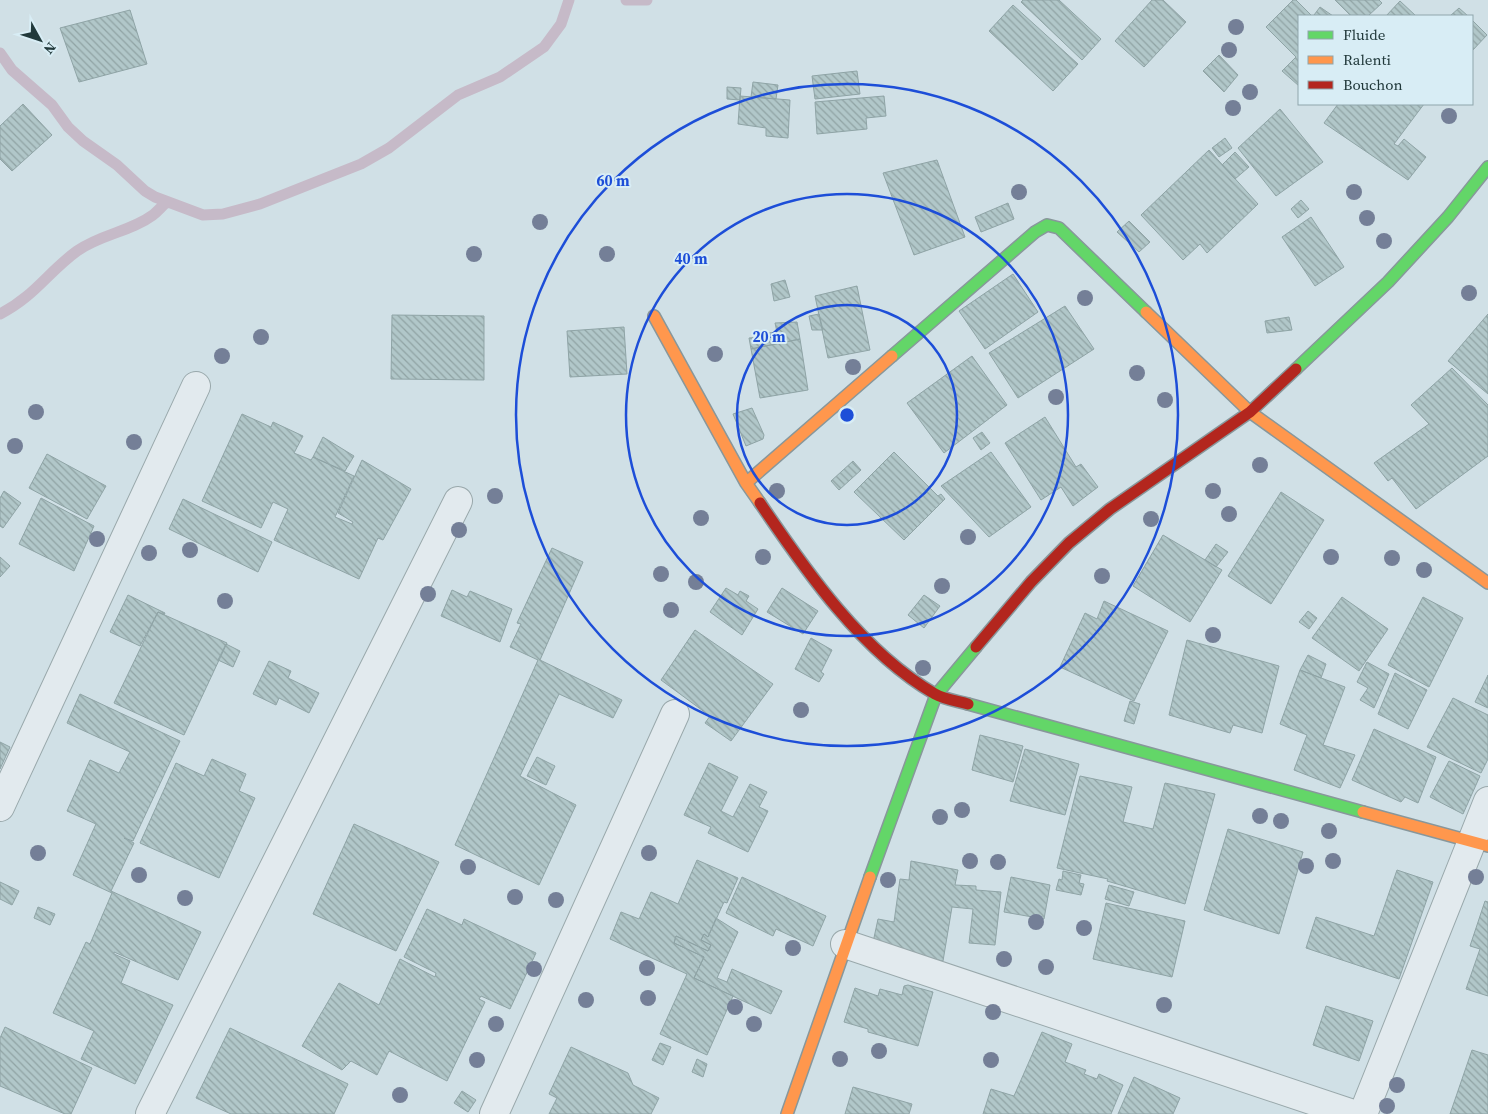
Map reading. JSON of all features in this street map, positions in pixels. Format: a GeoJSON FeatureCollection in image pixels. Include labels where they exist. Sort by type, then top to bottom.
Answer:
{"type":"FeatureCollection","features":[{"type":"Feature","properties":{"kind":"street"},"geometry":{"type":"LineString","coordinates":[[787,1114],[845,944],[936,694],[1031,582],[1069,542],[1110,509],[1250,412],[1388,282],[1448,217],[1488,167]]}},
{"type":"Feature","properties":{"kind":"street"},"geometry":{"type":"LineString","coordinates":[[746,483],[1036,232],[1048,225],[1059,228],[1250,412],[1488,583]]}},
{"type":"Feature","properties":{"kind":"street"},"geometry":{"type":"LineString","coordinates":[[654,316],[746,483],[793,552],[859,632],[889,661],[936,694],[1480,844]]}},
{"type":"Feature","properties":{"kind":"street"},"geometry":{"type":"LineString","coordinates":[[0,807],[196,386]]}},
{"type":"Feature","properties":{"kind":"street"},"geometry":{"type":"LineString","coordinates":[[150,1114],[458,501]]}},
{"type":"Feature","properties":{"kind":"street"},"geometry":{"type":"LineString","coordinates":[[494,1114],[675,714]]}},
{"type":"Feature","properties":{"kind":"street"},"geometry":{"type":"LineString","coordinates":[[1363,1114],[1480,844],[1488,801]]}},
{"type":"Feature","properties":{"kind":"street"},"geometry":{"type":"LineString","coordinates":[[845,944],[1354,1114]]}},
{"type":"Feature","properties":{"kind":"building"},"geometry":{"type":"Polygon","coordinates":[[[1023,0],[1059,0],[1101,39],[1082,60],[1021,2],[1023,0]]]}},
{"type":"Feature","properties":{"kind":"building"},"geometry":{"type":"Polygon","coordinates":[[[1152,0],[1163,0],[1186,22],[1144,67],[1115,41],[1152,0]]]}},
{"type":"Feature","properties":{"kind":"building"},"geometry":{"type":"Polygon","coordinates":[[[1293,0],[1296,0],[1311,15],[1298,15],[1298,85],[1282,71],[1296,57],[1266,27],[1293,0]]]}},
{"type":"Feature","properties":{"kind":"building"},"geometry":{"type":"Polygon","coordinates":[[[1335,0],[1379,0],[1382,3],[1369,15],[1350,15],[1335,0]]]}},
{"type":"Feature","properties":{"kind":"building"},"geometry":{"type":"Polygon","coordinates":[[[1400,1],[1415,15],[1387,15],[1400,1]]]}},
{"type":"Feature","properties":{"kind":"building"},"geometry":{"type":"Polygon","coordinates":[[[1013,5],[1078,64],[1053,91],[989,31],[1013,5]]]}},
{"type":"Feature","properties":{"kind":"building"},"geometry":{"type":"Polygon","coordinates":[[[1320,7],[1332,15],[1314,15],[1320,7]]]}},
{"type":"Feature","properties":{"kind":"building"},"geometry":{"type":"Polygon","coordinates":[[[1459,8],[1467,15],[1451,15],[1459,8]]]}},
{"type":"Feature","properties":{"kind":"building"},"geometry":{"type":"Polygon","coordinates":[[[130,10],[147,64],[79,82],[60,28],[130,10]]]}},
{"type":"Feature","properties":{"kind":"building"},"geometry":{"type":"Polygon","coordinates":[[[1473,21],[1487,35],[1473,50],[1473,21]]]}},
{"type":"Feature","properties":{"kind":"building"},"geometry":{"type":"Polygon","coordinates":[[[1219,55],[1238,75],[1224,92],[1203,71],[1219,55]]]}},
{"type":"Feature","properties":{"kind":"building"},"geometry":{"type":"Polygon","coordinates":[[[857,71],[860,94],[815,99],[812,76],[857,71]]]}},
{"type":"Feature","properties":{"kind":"building"},"geometry":{"type":"Polygon","coordinates":[[[753,82],[778,85],[776,99],[751,97],[753,82]]]}},
{"type":"Feature","properties":{"kind":"building"},"geometry":{"type":"Polygon","coordinates":[[[727,87],[741,88],[740,100],[727,99],[727,87]]]}},
{"type":"Feature","properties":{"kind":"building"},"geometry":{"type":"Polygon","coordinates":[[[740,96],[790,100],[788,138],[766,136],[766,128],[738,124],[740,96]]]}},
{"type":"Feature","properties":{"kind":"building"},"geometry":{"type":"Polygon","coordinates":[[[884,96],[886,116],[866,118],[867,129],[817,134],[815,102],[884,96]]]}},
{"type":"Feature","properties":{"kind":"building"},"geometry":{"type":"Polygon","coordinates":[[[23,104],[52,135],[12,171],[0,159],[0,126],[23,104]]]}},
{"type":"Feature","properties":{"kind":"building"},"geometry":{"type":"Polygon","coordinates":[[[1337,105],[1423,105],[1394,144],[1398,146],[1404,139],[1426,157],[1408,180],[1324,123],[1337,105]]]}},
{"type":"Feature","properties":{"kind":"building"},"geometry":{"type":"Polygon","coordinates":[[[1280,109],[1323,162],[1276,196],[1238,148],[1280,109]]]}},
{"type":"Feature","properties":{"kind":"building"},"geometry":{"type":"Polygon","coordinates":[[[1225,138],[1232,148],[1219,157],[1212,148],[1225,138]]]}},
{"type":"Feature","properties":{"kind":"building"},"geometry":{"type":"Polygon","coordinates":[[[1209,150],[1258,204],[1207,253],[1200,244],[1183,260],[1141,215],[1209,150]]]}},
{"type":"Feature","properties":{"kind":"building"},"geometry":{"type":"Polygon","coordinates":[[[1235,152],[1249,167],[1235,179],[1222,165],[1235,152]]]}},
{"type":"Feature","properties":{"kind":"building"},"geometry":{"type":"Polygon","coordinates":[[[937,160],[965,237],[914,255],[883,173],[937,160]]]}},
{"type":"Feature","properties":{"kind":"building"},"geometry":{"type":"Polygon","coordinates":[[[1301,200],[1309,209],[1298,218],[1291,209],[1301,200]]]}},
{"type":"Feature","properties":{"kind":"building"},"geometry":{"type":"Polygon","coordinates":[[[1008,203],[1014,219],[981,232],[975,217],[1008,203]]]}},
{"type":"Feature","properties":{"kind":"building"},"geometry":{"type":"Polygon","coordinates":[[[1311,217],[1344,267],[1315,286],[1282,237],[1311,217]]]}},
{"type":"Feature","properties":{"kind":"building"},"geometry":{"type":"Polygon","coordinates":[[[1129,221],[1150,242],[1139,252],[1117,232],[1129,221]]]}},
{"type":"Feature","properties":{"kind":"building"},"geometry":{"type":"Polygon","coordinates":[[[1013,274],[1038,312],[985,349],[959,311],[1013,274]]]}},
{"type":"Feature","properties":{"kind":"building"},"geometry":{"type":"Polygon","coordinates":[[[785,280],[790,297],[774,301],[771,284],[785,280]]]}},
{"type":"Feature","properties":{"kind":"building"},"geometry":{"type":"Polygon","coordinates":[[[857,286],[870,350],[828,358],[815,296],[857,286]]]}},
{"type":"Feature","properties":{"kind":"building"},"geometry":{"type":"Polygon","coordinates":[[[1065,306],[1094,349],[1018,398],[989,353],[1065,306]]]}},
{"type":"Feature","properties":{"kind":"building"},"geometry":{"type":"Polygon","coordinates":[[[819,314],[823,330],[812,330],[809,316],[819,314]]]}},
{"type":"Feature","properties":{"kind":"building"},"geometry":{"type":"Polygon","coordinates":[[[1488,314],[1488,394],[1448,361],[1488,314]]]}},
{"type":"Feature","properties":{"kind":"building"},"geometry":{"type":"Polygon","coordinates":[[[392,315],[484,316],[484,380],[391,379],[392,315]]]}},
{"type":"Feature","properties":{"kind":"building"},"geometry":{"type":"Polygon","coordinates":[[[1289,317],[1292,330],[1267,333],[1265,321],[1289,317]]]}},
{"type":"Feature","properties":{"kind":"building"},"geometry":{"type":"Polygon","coordinates":[[[797,322],[800,339],[751,349],[749,338],[760,337],[760,334],[777,332],[775,323],[797,322]]]}},
{"type":"Feature","properties":{"kind":"building"},"geometry":{"type":"Polygon","coordinates":[[[624,327],[627,374],[570,377],[567,331],[624,327]]]}},
{"type":"Feature","properties":{"kind":"building"},"geometry":{"type":"Polygon","coordinates":[[[800,339],[808,390],[760,398],[751,349],[800,339]]]}},
{"type":"Feature","properties":{"kind":"building"},"geometry":{"type":"Polygon","coordinates":[[[972,356],[1007,405],[944,453],[907,403],[972,356]]]}},
{"type":"Feature","properties":{"kind":"building"},"geometry":{"type":"Polygon","coordinates":[[[1452,368],[1488,405],[1488,456],[1416,509],[1392,478],[1388,481],[1374,463],[1429,424],[1411,405],[1452,368]]]}},
{"type":"Feature","properties":{"kind":"building"},"geometry":{"type":"Polygon","coordinates":[[[752,408],[764,435],[763,439],[746,446],[733,414],[752,408]]]}},
{"type":"Feature","properties":{"kind":"building"},"geometry":{"type":"Polygon","coordinates":[[[242,414],[271,427],[273,422],[303,436],[294,453],[311,460],[313,457],[354,476],[335,517],[352,524],[353,522],[338,513],[362,460],[411,489],[383,540],[378,538],[359,579],[274,540],[288,509],[273,502],[261,528],[202,501],[242,414]]]}},
{"type":"Feature","properties":{"kind":"building"},"geometry":{"type":"Polygon","coordinates":[[[1045,417],[1076,467],[1081,464],[1098,487],[1073,506],[1061,487],[1041,500],[1005,443],[1045,417]]]}},
{"type":"Feature","properties":{"kind":"building"},"geometry":{"type":"Polygon","coordinates":[[[982,432],[990,443],[981,450],[973,438],[982,432]]]}},
{"type":"Feature","properties":{"kind":"building"},"geometry":{"type":"Polygon","coordinates":[[[323,437],[354,456],[345,471],[313,457],[323,437]]]}},
{"type":"Feature","properties":{"kind":"building"},"geometry":{"type":"Polygon","coordinates":[[[894,452],[938,496],[941,494],[945,499],[904,540],[854,492],[894,452]]]}},
{"type":"Feature","properties":{"kind":"building"},"geometry":{"type":"Polygon","coordinates":[[[991,452],[1031,507],[989,537],[941,486],[991,452]]]}},
{"type":"Feature","properties":{"kind":"building"},"geometry":{"type":"Polygon","coordinates":[[[47,454],[106,486],[87,519],[29,488],[47,454]]]}},
{"type":"Feature","properties":{"kind":"building"},"geometry":{"type":"Polygon","coordinates":[[[853,461],[861,470],[839,490],[831,481],[853,461]]]}},
{"type":"Feature","properties":{"kind":"building"},"geometry":{"type":"Polygon","coordinates":[[[4,491],[21,503],[3,528],[0,526],[0,498],[4,491]]]}},
{"type":"Feature","properties":{"kind":"building"},"geometry":{"type":"Polygon","coordinates":[[[1281,492],[1324,520],[1271,604],[1228,576],[1281,492]]]}},
{"type":"Feature","properties":{"kind":"building"},"geometry":{"type":"Polygon","coordinates":[[[41,498],[94,526],[74,571],[19,544],[41,498]]]}},
{"type":"Feature","properties":{"kind":"building"},"geometry":{"type":"Polygon","coordinates":[[[183,499],[272,542],[258,572],[169,529],[183,499]]]}},
{"type":"Feature","properties":{"kind":"building"},"geometry":{"type":"Polygon","coordinates":[[[1163,535],[1222,570],[1190,622],[1133,586],[1163,535]]]}},
{"type":"Feature","properties":{"kind":"building"},"geometry":{"type":"Polygon","coordinates":[[[1216,544],[1228,552],[1216,567],[1205,560],[1216,544]]]}},
{"type":"Feature","properties":{"kind":"building"},"geometry":{"type":"Polygon","coordinates":[[[552,548],[583,562],[540,660],[622,700],[613,718],[559,694],[520,776],[576,805],[539,885],[455,845],[538,660],[510,647],[521,624],[517,623],[552,548]]]}},
{"type":"Feature","properties":{"kind":"building"},"geometry":{"type":"Polygon","coordinates":[[[0,557],[10,566],[0,577],[0,557]]]}},
{"type":"Feature","properties":{"kind":"building"},"geometry":{"type":"Polygon","coordinates":[[[726,588],[738,595],[740,591],[749,596],[746,601],[758,609],[742,635],[710,612],[726,588]]]}},
{"type":"Feature","properties":{"kind":"building"},"geometry":{"type":"Polygon","coordinates":[[[782,588],[818,611],[803,634],[767,612],[782,588]]]}},
{"type":"Feature","properties":{"kind":"building"},"geometry":{"type":"Polygon","coordinates":[[[452,590],[467,597],[470,591],[512,609],[500,642],[441,616],[452,590]]]}},
{"type":"Feature","properties":{"kind":"building"},"geometry":{"type":"Polygon","coordinates":[[[128,595],[165,613],[164,615],[158,612],[140,646],[110,632],[128,595]]]}},
{"type":"Feature","properties":{"kind":"building"},"geometry":{"type":"Polygon","coordinates":[[[924,595],[940,606],[924,628],[908,615],[924,595]]]}},
{"type":"Feature","properties":{"kind":"building"},"geometry":{"type":"Polygon","coordinates":[[[1342,597],[1388,629],[1359,671],[1312,638],[1342,597]]]}},
{"type":"Feature","properties":{"kind":"building"},"geometry":{"type":"Polygon","coordinates":[[[1423,597],[1463,618],[1429,687],[1388,665],[1423,597]]]}},
{"type":"Feature","properties":{"kind":"building"},"geometry":{"type":"Polygon","coordinates":[[[1104,601],[1168,631],[1134,701],[1060,667],[1085,613],[1097,619],[1104,601]]]}},
{"type":"Feature","properties":{"kind":"building"},"geometry":{"type":"Polygon","coordinates":[[[1308,611],[1317,618],[1309,629],[1299,622],[1308,611]]]}},
{"type":"Feature","properties":{"kind":"building"},"geometry":{"type":"Polygon","coordinates":[[[158,612],[227,643],[184,735],[114,703],[158,612]]]}},
{"type":"Feature","properties":{"kind":"building"},"geometry":{"type":"Polygon","coordinates":[[[695,630],[773,684],[731,741],[705,723],[710,716],[661,680],[695,630]]]}},
{"type":"Feature","properties":{"kind":"building"},"geometry":{"type":"Polygon","coordinates":[[[811,638],[832,650],[821,672],[824,674],[819,682],[795,669],[811,638]]]}},
{"type":"Feature","properties":{"kind":"building"},"geometry":{"type":"Polygon","coordinates":[[[1187,640],[1279,666],[1262,733],[1233,725],[1230,733],[1169,715],[1187,640]]]}},
{"type":"Feature","properties":{"kind":"building"},"geometry":{"type":"Polygon","coordinates":[[[226,644],[240,651],[233,667],[218,660],[226,644]]]}},
{"type":"Feature","properties":{"kind":"building"},"geometry":{"type":"Polygon","coordinates":[[[1308,655],[1326,664],[1321,678],[1300,670],[1308,655]]]}},
{"type":"Feature","properties":{"kind":"building"},"geometry":{"type":"Polygon","coordinates":[[[269,661],[291,671],[288,678],[319,693],[309,713],[279,698],[276,705],[253,694],[269,661]]]}},
{"type":"Feature","properties":{"kind":"building"},"geometry":{"type":"Polygon","coordinates":[[[1367,662],[1389,674],[1374,708],[1360,700],[1368,688],[1357,682],[1367,662]]]}},
{"type":"Feature","properties":{"kind":"building"},"geometry":{"type":"Polygon","coordinates":[[[1300,670],[1345,687],[1323,745],[1355,755],[1340,788],[1294,770],[1307,735],[1280,724],[1300,670]]]}},
{"type":"Feature","properties":{"kind":"building"},"geometry":{"type":"Polygon","coordinates":[[[1395,673],[1427,690],[1408,729],[1378,714],[1395,673]]]}},
{"type":"Feature","properties":{"kind":"building"},"geometry":{"type":"Polygon","coordinates":[[[1488,675],[1488,708],[1475,702],[1488,675]]]}},
{"type":"Feature","properties":{"kind":"building"},"geometry":{"type":"Polygon","coordinates":[[[80,694],[180,741],[133,841],[124,838],[134,843],[111,891],[201,932],[178,980],[114,952],[114,954],[130,961],[121,983],[173,1005],[135,1084],[81,1059],[94,1031],[53,1013],[86,942],[90,944],[112,893],[73,875],[96,824],[67,811],[90,760],[119,773],[130,752],[67,723],[80,694]]]}},
{"type":"Feature","properties":{"kind":"building"},"geometry":{"type":"Polygon","coordinates":[[[1453,698],[1488,715],[1488,759],[1481,773],[1427,747],[1453,698]]]}},
{"type":"Feature","properties":{"kind":"building"},"geometry":{"type":"Polygon","coordinates":[[[1130,701],[1140,704],[1134,724],[1124,721],[1130,701]]]}},
{"type":"Feature","properties":{"kind":"building"},"geometry":{"type":"Polygon","coordinates":[[[1374,729],[1436,757],[1418,803],[1405,797],[1401,802],[1352,780],[1374,729]]]}},
{"type":"Feature","properties":{"kind":"building"},"geometry":{"type":"Polygon","coordinates":[[[980,735],[1023,746],[1013,782],[972,770],[980,735]]]}},
{"type":"Feature","properties":{"kind":"building"},"geometry":{"type":"Polygon","coordinates":[[[0,742],[10,747],[0,769],[0,742]]]}},
{"type":"Feature","properties":{"kind":"building"},"geometry":{"type":"Polygon","coordinates":[[[1025,749],[1079,764],[1065,815],[1010,801],[1025,749]]]}},
{"type":"Feature","properties":{"kind":"building"},"geometry":{"type":"Polygon","coordinates":[[[537,757],[555,766],[546,785],[527,776],[537,757]]]}},
{"type":"Feature","properties":{"kind":"building"},"geometry":{"type":"Polygon","coordinates":[[[212,759],[246,774],[239,791],[255,798],[219,878],[140,843],[176,763],[204,776],[212,759]]]}},
{"type":"Feature","properties":{"kind":"building"},"geometry":{"type":"Polygon","coordinates":[[[1449,761],[1480,776],[1463,814],[1430,797],[1449,761]]]}},
{"type":"Feature","properties":{"kind":"building"},"geometry":{"type":"Polygon","coordinates":[[[709,763],[738,777],[721,811],[733,817],[750,784],[767,792],[759,807],[768,811],[748,852],[708,833],[711,827],[684,815],[709,763]]]}},
{"type":"Feature","properties":{"kind":"building"},"geometry":{"type":"Polygon","coordinates":[[[1080,776],[1132,787],[1123,822],[1153,829],[1165,783],[1215,794],[1185,904],[1107,881],[1108,879],[1057,868],[1080,776]]]}},
{"type":"Feature","properties":{"kind":"building"},"geometry":{"type":"Polygon","coordinates":[[[354,824],[439,862],[396,951],[313,914],[354,824]]]}},
{"type":"Feature","properties":{"kind":"building"},"geometry":{"type":"Polygon","coordinates":[[[1228,829],[1303,852],[1279,934],[1204,910],[1228,829]]]}},
{"type":"Feature","properties":{"kind":"building"},"geometry":{"type":"Polygon","coordinates":[[[697,860],[738,878],[727,903],[724,902],[708,937],[704,934],[701,940],[711,945],[708,951],[676,936],[674,943],[704,957],[694,978],[733,996],[707,1055],[660,1034],[687,974],[610,939],[621,912],[639,919],[651,892],[678,904],[697,860]]]}},
{"type":"Feature","properties":{"kind":"building"},"geometry":{"type":"Polygon","coordinates":[[[911,861],[958,870],[955,885],[976,886],[976,890],[1001,892],[995,945],[969,943],[973,909],[952,907],[943,961],[872,947],[878,919],[894,922],[900,879],[909,880],[911,861]]]}},
{"type":"Feature","properties":{"kind":"building"},"geometry":{"type":"Polygon","coordinates":[[[1397,870],[1433,882],[1399,979],[1306,948],[1316,917],[1374,936],[1397,870]]]}},
{"type":"Feature","properties":{"kind":"building"},"geometry":{"type":"Polygon","coordinates":[[[1063,871],[1081,875],[1079,883],[1084,884],[1081,895],[1056,890],[1059,879],[1062,880],[1063,871]]]}},
{"type":"Feature","properties":{"kind":"building"},"geometry":{"type":"Polygon","coordinates":[[[742,877],[826,916],[813,946],[776,929],[773,936],[726,913],[742,877]]]}},
{"type":"Feature","properties":{"kind":"building"},"geometry":{"type":"Polygon","coordinates":[[[1011,877],[1050,885],[1044,919],[1004,912],[1011,877]]]}},
{"type":"Feature","properties":{"kind":"building"},"geometry":{"type":"Polygon","coordinates":[[[0,882],[19,891],[12,905],[0,899],[0,882]]]}},
{"type":"Feature","properties":{"kind":"building"},"geometry":{"type":"Polygon","coordinates":[[[1109,885],[1134,892],[1129,906],[1105,899],[1109,885]]]}},
{"type":"Feature","properties":{"kind":"building"},"geometry":{"type":"Polygon","coordinates":[[[1485,901],[1488,902],[1488,996],[1466,989],[1480,949],[1470,946],[1485,901]]]}},
{"type":"Feature","properties":{"kind":"building"},"geometry":{"type":"Polygon","coordinates":[[[1106,903],[1185,921],[1172,977],[1093,959],[1106,903]]]}},
{"type":"Feature","properties":{"kind":"building"},"geometry":{"type":"Polygon","coordinates":[[[38,907],[55,914],[50,925],[34,918],[38,907]]]}},
{"type":"Feature","properties":{"kind":"building"},"geometry":{"type":"Polygon","coordinates":[[[427,909],[462,925],[464,919],[536,953],[510,1009],[481,996],[479,999],[485,1002],[447,1081],[389,1051],[377,1075],[351,1061],[342,1070],[302,1046],[339,983],[379,1005],[400,959],[435,977],[436,973],[404,957],[427,909]]]}},
{"type":"Feature","properties":{"kind":"building"},"geometry":{"type":"Polygon","coordinates":[[[716,918],[738,932],[717,978],[727,982],[732,969],[782,991],[771,1014],[694,978],[704,957],[674,943],[676,936],[708,951],[711,945],[701,940],[704,934],[708,937],[716,918]]]}},
{"type":"Feature","properties":{"kind":"building"},"geometry":{"type":"Polygon","coordinates":[[[908,985],[933,992],[918,1046],[868,1032],[868,1029],[844,1022],[855,988],[878,996],[880,989],[902,995],[904,986],[908,985]]]}},
{"type":"Feature","properties":{"kind":"building"},"geometry":{"type":"Polygon","coordinates":[[[1326,1006],[1373,1021],[1359,1061],[1313,1045],[1326,1006]]]}},
{"type":"Feature","properties":{"kind":"building"},"geometry":{"type":"Polygon","coordinates":[[[5,1027],[92,1068],[71,1114],[65,1114],[0,1086],[0,1038],[5,1027]]]}},
{"type":"Feature","properties":{"kind":"building"},"geometry":{"type":"Polygon","coordinates":[[[230,1028],[348,1084],[334,1114],[231,1114],[196,1098],[230,1028]]]}},
{"type":"Feature","properties":{"kind":"building"},"geometry":{"type":"Polygon","coordinates":[[[1042,1032],[1072,1044],[1065,1062],[1086,1070],[1084,1074],[1097,1079],[1099,1074],[1123,1085],[1111,1114],[983,1114],[991,1089],[1014,1096],[1042,1032]]]}},
{"type":"Feature","properties":{"kind":"building"},"geometry":{"type":"Polygon","coordinates":[[[660,1043],[671,1047],[663,1065],[652,1060],[660,1043]]]}},
{"type":"Feature","properties":{"kind":"building"},"geometry":{"type":"Polygon","coordinates":[[[571,1047],[628,1073],[633,1085],[659,1098],[651,1114],[549,1114],[557,1098],[549,1094],[571,1047]]]}},
{"type":"Feature","properties":{"kind":"building"},"geometry":{"type":"Polygon","coordinates":[[[1472,1050],[1488,1055],[1488,1114],[1450,1114],[1472,1050]]]}},
{"type":"Feature","properties":{"kind":"building"},"geometry":{"type":"Polygon","coordinates":[[[697,1059],[707,1064],[703,1077],[692,1072],[697,1059]]]}},
{"type":"Feature","properties":{"kind":"building"},"geometry":{"type":"Polygon","coordinates":[[[1134,1077],[1180,1098],[1173,1114],[1118,1114],[1134,1077]]]}},
{"type":"Feature","properties":{"kind":"building"},"geometry":{"type":"Polygon","coordinates":[[[853,1087],[912,1104],[909,1114],[845,1114],[853,1087]]]}},
{"type":"Feature","properties":{"kind":"building"},"geometry":{"type":"Polygon","coordinates":[[[462,1091],[476,1100],[468,1112],[454,1103],[462,1091]]]}},
{"type":"Feature","properties":{"kind":"waterway"},"geometry":{"type":"LineString","coordinates":[[0,53],[12,70],[52,105],[68,127],[83,141],[117,165],[145,191],[155,197],[203,215],[223,214],[260,204],[361,164],[389,148],[458,95],[500,77],[544,47],[561,24],[569,0]]}},
{"type":"Feature","properties":{"kind":"waterway"},"geometry":{"type":"LineString","coordinates":[[626,0],[647,0]]}},
{"type":"Feature","properties":{"kind":"waterway"},"geometry":{"type":"LineString","coordinates":[[0,314],[23,300],[77,251],[86,245],[144,221],[167,202]]}},
{"type":"Feature","properties":{"kind":"traffic: fast"},"geometry":{"type":"LineString","coordinates":[[1296,369],[1388,282],[1448,217],[1488,167]]}},
{"type":"Feature","properties":{"kind":"traffic: fast"},"geometry":{"type":"LineString","coordinates":[[892,356],[1035,232],[1047,225],[1059,228],[1146,312]]}},
{"type":"Feature","properties":{"kind":"traffic: fast"},"geometry":{"type":"LineString","coordinates":[[870,877],[936,695],[976,647]]}},
{"type":"Feature","properties":{"kind":"traffic: fast"},"geometry":{"type":"LineString","coordinates":[[968,704],[1363,812]]}},
{"type":"Feature","properties":{"kind":"traffic: slow"},"geometry":{"type":"LineString","coordinates":[[1146,312],[1250,412],[1488,583]]}},
{"type":"Feature","properties":{"kind":"traffic: slow"},"geometry":{"type":"LineString","coordinates":[[654,316],[746,483],[760,503]]}},
{"type":"Feature","properties":{"kind":"traffic: slow"},"geometry":{"type":"LineString","coordinates":[[746,483],[892,356]]}},
{"type":"Feature","properties":{"kind":"traffic: slow"},"geometry":{"type":"LineString","coordinates":[[1363,812],[1488,846]]}},
{"type":"Feature","properties":{"kind":"traffic: slow"},"geometry":{"type":"LineString","coordinates":[[787,1114],[870,877]]}},
{"type":"Feature","properties":{"kind":"traffic: jam"},"geometry":{"type":"LineString","coordinates":[[976,647],[1031,582],[1069,543],[1110,509],[1250,412],[1296,369]]}},
{"type":"Feature","properties":{"kind":"traffic: jam"},"geometry":{"type":"LineString","coordinates":[[760,503],[816,582],[837,608],[883,656],[908,677],[935,694],[946,699],[968,704]]}}]}
